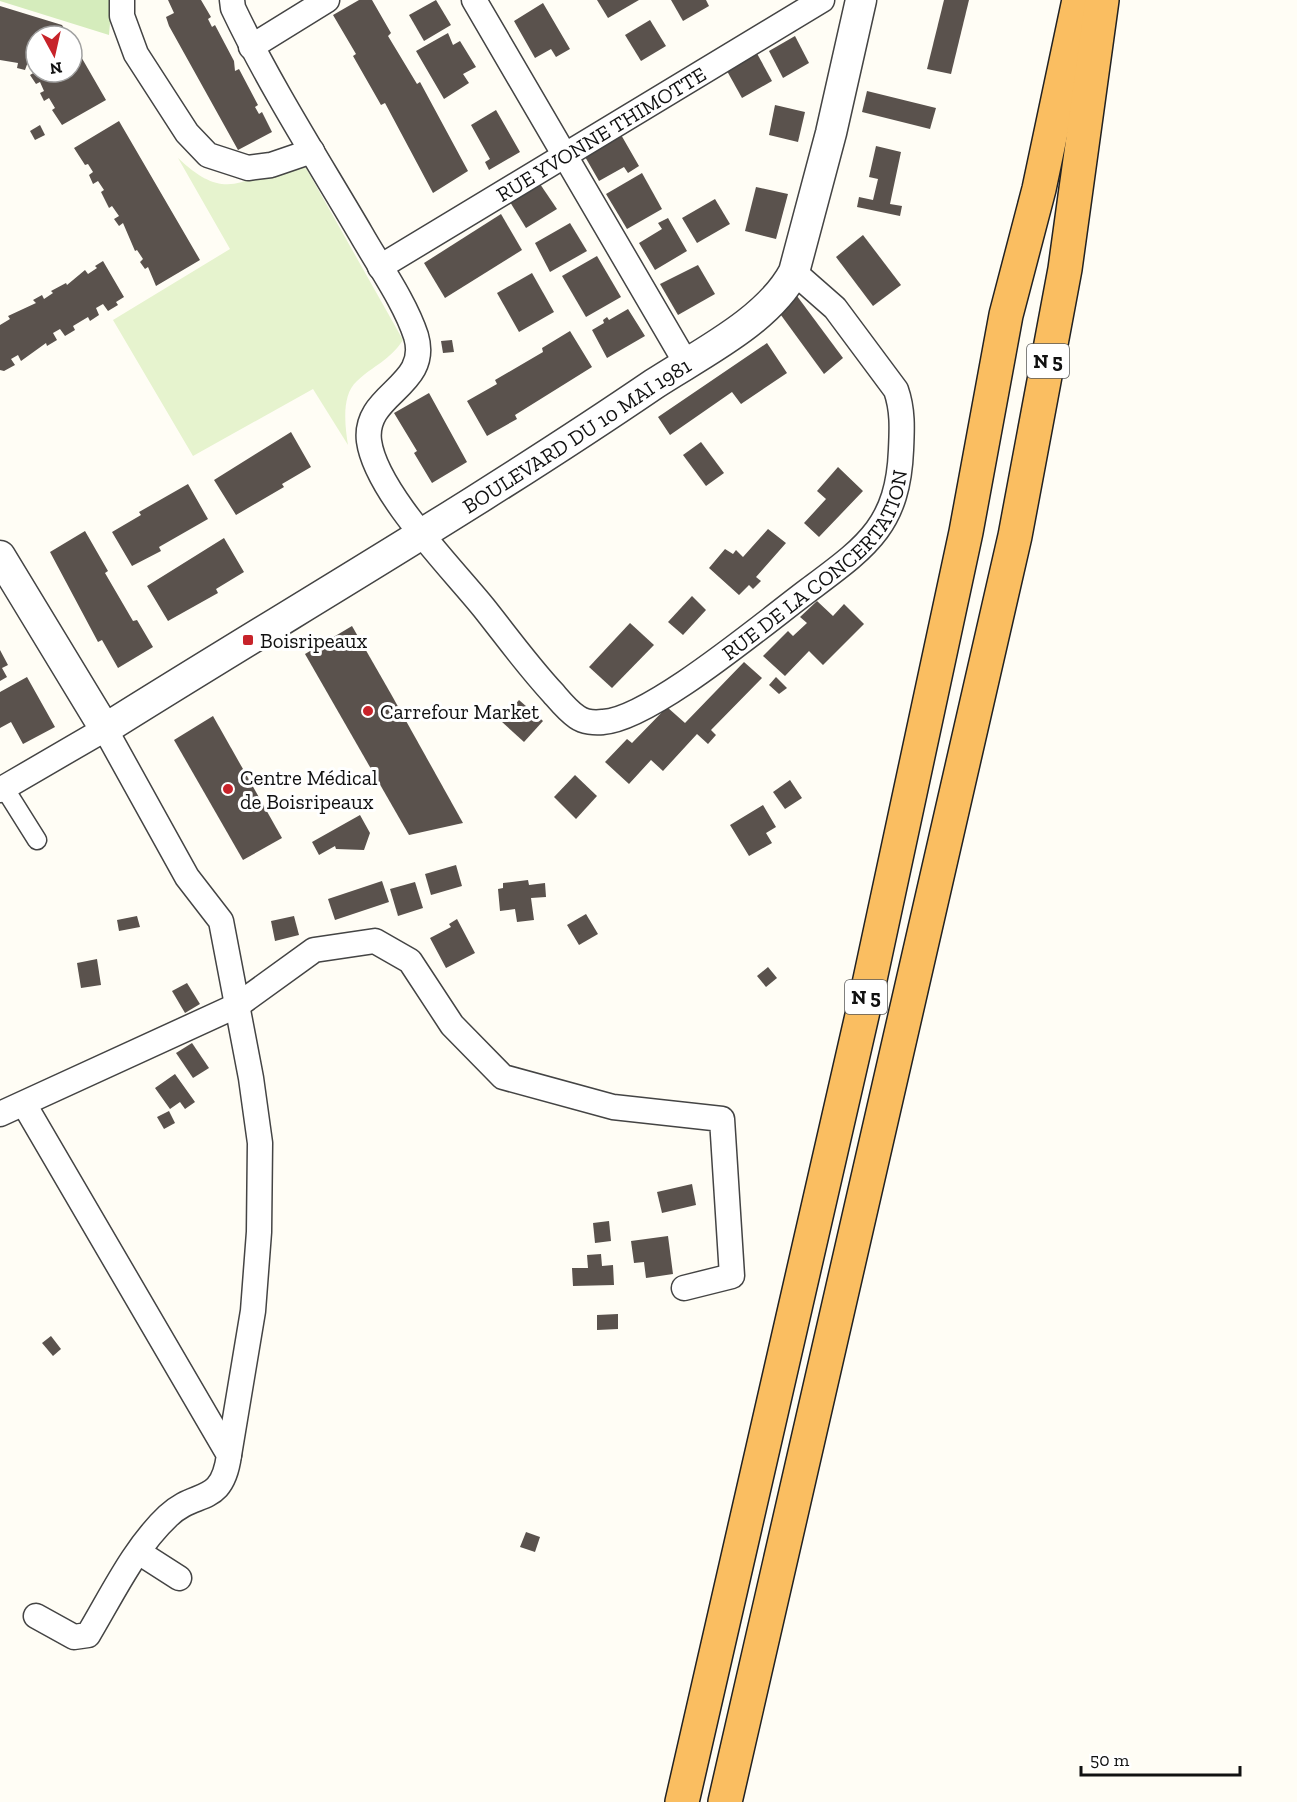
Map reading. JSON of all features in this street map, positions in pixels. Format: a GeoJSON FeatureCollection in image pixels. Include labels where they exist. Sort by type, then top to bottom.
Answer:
{"type":"FeatureCollection","features":[{"type":"Feature","properties":{"kind":"highway"},"geometry":{"type":"LineString","coordinates":[[1039,189],[1062,0]]}},
{"type":"Feature","properties":{"kind":"highway","name":"N 5"},"geometry":{"type":"LineString","coordinates":[[682,1802],[866,998],[966,532],[1006,315],[1039,189],[1079,0]]}},
{"type":"Feature","properties":{"kind":"highway","name":"N 5"},"geometry":{"type":"LineString","coordinates":[[725,1802],[1015,536],[1065,269],[1102,0]]}},
{"type":"Feature","properties":{"kind":"highway"},"geometry":{"type":"LineString","coordinates":[[1077,185],[1120,0]]}},
{"type":"Feature","properties":{"kind":"street"},"geometry":{"type":"LineString","coordinates":[[122,0],[122,16],[136,54],[187,133],[208,155],[248,168],[271,165],[312,151]]}},
{"type":"Feature","properties":{"kind":"street","name":"RUE DE LA CONCERTATION"},"geometry":{"type":"LineString","coordinates":[[232,0],[233,8],[251,47],[380,267],[416,335],[419,354],[417,366],[381,404],[372,421],[369,439],[377,470],[422,534],[529,667],[577,717],[599,723],[628,717],[668,694],[833,571],[883,526],[893,504],[900,477],[901,402],[896,390],[835,308],[794,272]]}},
{"type":"Feature","properties":{"kind":"street"},"geometry":{"type":"LineString","coordinates":[[251,47],[327,0]]}},
{"type":"Feature","properties":{"kind":"street"},"geometry":{"type":"LineString","coordinates":[[474,0],[686,363]]}},
{"type":"Feature","properties":{"kind":"street","name":"RUE YVONNE THIMOTTE"},"geometry":{"type":"LineString","coordinates":[[380,267],[822,0]]}},
{"type":"Feature","properties":{"kind":"street","name":"BOULEVARD DU 10 MAI 1981"},"geometry":{"type":"LineString","coordinates":[[105,729],[602,420],[777,300],[794,272],[831,133],[861,0]]}},
{"type":"Feature","properties":{"kind":"street"},"geometry":{"type":"LineString","coordinates":[[0,556],[105,729],[187,877],[221,921],[238,1005],[260,1143],[253,1311],[222,1484],[212,1493],[170,1514],[140,1553],[88,1635],[83,1638],[74,1637],[36,1616]]}},
{"type":"Feature","properties":{"kind":"street"},"geometry":{"type":"LineString","coordinates":[[37,840],[2,790],[105,729]]}},
{"type":"Feature","properties":{"kind":"street"},"geometry":{"type":"LineString","coordinates":[[0,1114],[238,1005],[314,950],[375,941],[410,961],[452,1025],[503,1077],[613,1107],[722,1119],[732,1276],[684,1288]]}},
{"type":"Feature","properties":{"kind":"street"},"geometry":{"type":"LineString","coordinates":[[24,1104],[229,1455]]}},
{"type":"Feature","properties":{"kind":"street"},"geometry":{"type":"LineString","coordinates":[[140,1553],[178,1578]]}},
{"type":"Feature","properties":{"kind":"green space"},"geometry":{"type":"Polygon","coordinates":[[[112,0],[109,35],[84,27],[84,24],[74,24],[0,1],[112,0]]]}},
{"type":"Feature","properties":{"kind":"green space"},"geometry":{"type":"Polygon","coordinates":[[[178,158],[206,179],[229,184],[254,177],[284,161],[306,168],[403,340],[392,353],[357,381],[348,394],[345,411],[348,445],[313,389],[193,456],[113,320],[230,249],[178,158]]]}},
{"type":"Feature","properties":{"kind":"building"},"geometry":{"type":"Polygon","coordinates":[[[168,0],[201,0],[211,17],[208,19],[212,27],[215,25],[234,61],[235,71],[239,69],[258,105],[255,107],[259,114],[262,112],[272,132],[238,150],[169,26],[166,17],[174,13],[168,0]]]}},
{"type":"Feature","properties":{"kind":"building"},"geometry":{"type":"Polygon","coordinates":[[[359,0],[372,0],[391,33],[388,36],[417,84],[420,82],[468,171],[433,193],[385,103],[381,105],[353,56],[356,54],[333,15],[359,0]]]}},
{"type":"Feature","properties":{"kind":"building"},"geometry":{"type":"Polygon","coordinates":[[[436,0],[451,25],[424,41],[409,15],[436,0]]]}},
{"type":"Feature","properties":{"kind":"building"},"geometry":{"type":"Polygon","coordinates":[[[597,0],[639,0],[608,18],[597,0]]]}},
{"type":"Feature","properties":{"kind":"building"},"geometry":{"type":"Polygon","coordinates":[[[671,0],[706,0],[709,6],[683,21],[671,0]]]}},
{"type":"Feature","properties":{"kind":"building"},"geometry":{"type":"Polygon","coordinates":[[[944,0],[969,0],[951,74],[927,69],[944,0]]]}},
{"type":"Feature","properties":{"kind":"building"},"geometry":{"type":"Polygon","coordinates":[[[543,3],[570,49],[556,57],[551,49],[535,58],[514,21],[543,3]]]}},
{"type":"Feature","properties":{"kind":"building"},"geometry":{"type":"Polygon","coordinates":[[[0,6],[59,24],[24,24],[24,70],[17,68],[18,63],[0,60],[0,6]]]}},
{"type":"Feature","properties":{"kind":"building"},"geometry":{"type":"Polygon","coordinates":[[[650,20],[666,46],[641,61],[625,35],[650,20]]]}},
{"type":"Feature","properties":{"kind":"building"},"geometry":{"type":"Polygon","coordinates":[[[448,33],[453,45],[460,41],[476,67],[463,74],[469,83],[444,99],[416,51],[448,33]]]}},
{"type":"Feature","properties":{"kind":"building"},"geometry":{"type":"Polygon","coordinates":[[[795,36],[809,63],[783,78],[769,51],[795,36]]]}},
{"type":"Feature","properties":{"kind":"building"},"geometry":{"type":"Polygon","coordinates":[[[754,48],[772,81],[742,98],[727,71],[754,48]]]}},
{"type":"Feature","properties":{"kind":"building"},"geometry":{"type":"Polygon","coordinates":[[[84,62],[106,100],[62,125],[52,110],[55,108],[49,98],[44,101],[40,93],[44,91],[41,84],[84,84],[84,62]]]}},
{"type":"Feature","properties":{"kind":"building"},"geometry":{"type":"Polygon","coordinates":[[[867,91],[936,108],[930,129],[862,112],[867,91]]]}},
{"type":"Feature","properties":{"kind":"building"},"geometry":{"type":"Polygon","coordinates":[[[775,105],[805,112],[798,142],[769,135],[775,105]]]}},
{"type":"Feature","properties":{"kind":"building"},"geometry":{"type":"Polygon","coordinates":[[[496,110],[520,152],[489,170],[485,162],[490,159],[471,125],[496,110]]]}},
{"type":"Feature","properties":{"kind":"building"},"geometry":{"type":"Polygon","coordinates":[[[119,121],[200,260],[156,286],[148,267],[145,269],[140,262],[143,259],[137,250],[135,251],[123,223],[119,226],[114,219],[119,216],[112,206],[109,208],[101,192],[104,190],[98,181],[93,184],[89,175],[93,172],[88,164],[85,165],[74,148],[119,121]]]}},
{"type":"Feature","properties":{"kind":"building"},"geometry":{"type":"Polygon","coordinates":[[[40,125],[45,135],[35,140],[30,131],[40,125]]]}},
{"type":"Feature","properties":{"kind":"building"},"geometry":{"type":"Polygon","coordinates":[[[620,133],[639,166],[628,173],[624,167],[599,181],[584,155],[620,133]]]}},
{"type":"Feature","properties":{"kind":"building"},"geometry":{"type":"Polygon","coordinates":[[[876,146],[901,152],[890,204],[902,206],[900,216],[857,207],[859,197],[873,200],[878,179],[869,177],[876,146]]]}},
{"type":"Feature","properties":{"kind":"building"},"geometry":{"type":"Polygon","coordinates":[[[642,173],[662,209],[627,229],[606,194],[642,173]]]}},
{"type":"Feature","properties":{"kind":"building"},"geometry":{"type":"Polygon","coordinates":[[[540,184],[557,209],[526,228],[510,202],[540,184]]]}},
{"type":"Feature","properties":{"kind":"building"},"geometry":{"type":"Polygon","coordinates":[[[756,187],[788,194],[776,239],[745,231],[756,187]]]}},
{"type":"Feature","properties":{"kind":"building"},"geometry":{"type":"Polygon","coordinates":[[[715,199],[730,224],[697,243],[682,218],[715,199]]]}},
{"type":"Feature","properties":{"kind":"building"},"geometry":{"type":"Polygon","coordinates":[[[501,214],[522,250],[445,298],[424,263],[501,214]]]}},
{"type":"Feature","properties":{"kind":"building"},"geometry":{"type":"Polygon","coordinates":[[[668,218],[687,251],[655,270],[639,243],[662,229],[658,223],[668,218]]]}},
{"type":"Feature","properties":{"kind":"building"},"geometry":{"type":"Polygon","coordinates":[[[570,223],[587,251],[550,272],[535,243],[570,223]]]}},
{"type":"Feature","properties":{"kind":"building"},"geometry":{"type":"Polygon","coordinates":[[[863,235],[901,285],[873,306],[836,257],[863,235]]]}},
{"type":"Feature","properties":{"kind":"building"},"geometry":{"type":"Polygon","coordinates":[[[597,256],[621,297],[586,317],[562,276],[597,256]]]}},
{"type":"Feature","properties":{"kind":"building"},"geometry":{"type":"Polygon","coordinates":[[[103,261],[124,297],[116,302],[118,305],[108,311],[103,304],[96,308],[99,315],[90,321],[88,317],[73,326],[75,330],[65,336],[60,329],[53,333],[57,340],[47,346],[46,343],[21,361],[18,355],[11,359],[15,365],[4,371],[0,370],[0,325],[10,319],[8,316],[36,303],[33,300],[42,295],[44,299],[53,293],[51,291],[66,283],[67,285],[85,270],[88,274],[103,261]]]}},
{"type":"Feature","properties":{"kind":"building"},"geometry":{"type":"Polygon","coordinates":[[[698,265],[715,294],[678,315],[660,284],[698,265]]]}},
{"type":"Feature","properties":{"kind":"building"},"geometry":{"type":"Polygon","coordinates":[[[532,273],[554,312],[519,332],[497,293],[532,273]]]}},
{"type":"Feature","properties":{"kind":"building"},"geometry":{"type":"Polygon","coordinates":[[[797,296],[843,358],[824,374],[778,311],[797,296]]]}},
{"type":"Feature","properties":{"kind":"building"},"geometry":{"type":"Polygon","coordinates":[[[628,309],[645,336],[607,358],[592,330],[604,323],[603,320],[607,317],[609,320],[628,309]]]}},
{"type":"Feature","properties":{"kind":"building"},"geometry":{"type":"Polygon","coordinates":[[[570,331],[592,367],[515,415],[517,419],[487,436],[467,401],[497,384],[495,380],[543,352],[542,348],[570,331]]]}},
{"type":"Feature","properties":{"kind":"building"},"geometry":{"type":"Polygon","coordinates":[[[452,340],[454,352],[443,353],[441,341],[452,340]]]}},
{"type":"Feature","properties":{"kind":"building"},"geometry":{"type":"Polygon","coordinates":[[[767,343],[787,373],[741,404],[732,392],[670,435],[658,417],[767,343]]]}},
{"type":"Feature","properties":{"kind":"building"},"geometry":{"type":"Polygon","coordinates":[[[429,393],[467,462],[432,483],[414,453],[417,451],[394,413],[429,393]]]}},
{"type":"Feature","properties":{"kind":"building"},"geometry":{"type":"Polygon","coordinates":[[[291,432],[311,467],[282,484],[284,487],[236,515],[214,480],[291,432]]]}},
{"type":"Feature","properties":{"kind":"building"},"geometry":{"type":"Polygon","coordinates":[[[701,442],[724,473],[706,486],[683,455],[701,442]]]}},
{"type":"Feature","properties":{"kind":"building"},"geometry":{"type":"Polygon","coordinates":[[[838,467],[863,491],[819,537],[804,523],[826,499],[817,491],[838,467]]]}},
{"type":"Feature","properties":{"kind":"building"},"geometry":{"type":"Polygon","coordinates":[[[188,484],[208,519],[159,547],[161,551],[132,566],[112,532],[141,515],[139,512],[188,484]]]}},
{"type":"Feature","properties":{"kind":"building"},"geometry":{"type":"Polygon","coordinates":[[[768,529],[786,543],[756,577],[761,581],[753,589],[749,585],[739,595],[709,568],[725,549],[733,554],[736,550],[743,557],[768,529]]]}},
{"type":"Feature","properties":{"kind":"building"},"geometry":{"type":"Polygon","coordinates":[[[85,531],[108,571],[105,573],[133,621],[137,620],[153,647],[118,668],[102,640],[98,642],[50,552],[85,531]]]}},
{"type":"Feature","properties":{"kind":"building"},"geometry":{"type":"Polygon","coordinates":[[[224,538],[244,572],[216,589],[218,593],[168,621],[147,586],[224,538]]]}},
{"type":"Feature","properties":{"kind":"building"},"geometry":{"type":"Polygon","coordinates":[[[692,596],[706,610],[683,635],[668,622],[692,596]]]}},
{"type":"Feature","properties":{"kind":"building"},"geometry":{"type":"Polygon","coordinates":[[[817,601],[833,616],[844,604],[864,624],[823,665],[809,651],[785,676],[763,656],[788,631],[793,636],[807,623],[800,617],[817,601]]]}},
{"type":"Feature","properties":{"kind":"building"},"geometry":{"type":"Polygon","coordinates":[[[630,623],[654,645],[612,688],[589,667],[630,623]]]}},
{"type":"Feature","properties":{"kind":"building"},"geometry":{"type":"Polygon","coordinates":[[[352,626],[463,823],[409,835],[305,654],[352,626]]]}},
{"type":"Feature","properties":{"kind":"building"},"geometry":{"type":"Polygon","coordinates":[[[0,650],[8,665],[2,668],[7,677],[0,681],[0,650]]]}},
{"type":"Feature","properties":{"kind":"building"},"geometry":{"type":"Polygon","coordinates":[[[744,662],[762,678],[711,730],[716,735],[708,744],[697,734],[663,771],[651,760],[629,784],[605,762],[627,739],[632,743],[667,707],[685,723],[744,662]]]}},
{"type":"Feature","properties":{"kind":"building"},"geometry":{"type":"Polygon","coordinates":[[[27,677],[55,727],[23,744],[11,722],[0,728],[0,692],[27,677]]]}},
{"type":"Feature","properties":{"kind":"building"},"geometry":{"type":"Polygon","coordinates":[[[776,677],[787,688],[779,694],[769,685],[776,677]]]}},
{"type":"Feature","properties":{"kind":"building"},"geometry":{"type":"Polygon","coordinates":[[[519,700],[543,721],[524,742],[501,721],[519,700]]]}},
{"type":"Feature","properties":{"kind":"building","name":"Centre Médical de Boisripeaux"},"geometry":{"type":"Polygon","coordinates":[[[213,716],[282,838],[243,860],[174,740],[213,716]]]}},
{"type":"Feature","properties":{"kind":"building"},"geometry":{"type":"Polygon","coordinates":[[[575,775],[597,796],[576,819],[554,797],[575,775]]]}},
{"type":"Feature","properties":{"kind":"building"},"geometry":{"type":"Polygon","coordinates":[[[790,780],[802,798],[785,809],[773,792],[790,780]]]}},
{"type":"Feature","properties":{"kind":"building"},"geometry":{"type":"Polygon","coordinates":[[[763,805],[776,827],[766,833],[772,843],[749,856],[730,825],[763,805]]]}},
{"type":"Feature","properties":{"kind":"building"},"geometry":{"type":"Polygon","coordinates":[[[360,815],[370,833],[364,850],[336,849],[335,846],[319,855],[312,842],[360,815]]]}},
{"type":"Feature","properties":{"kind":"building"},"geometry":{"type":"Polygon","coordinates":[[[456,865],[462,886],[431,895],[425,874],[456,865]]]}},
{"type":"Feature","properties":{"kind":"building"},"geometry":{"type":"Polygon","coordinates":[[[528,880],[529,885],[545,883],[546,897],[531,898],[534,920],[517,922],[515,909],[500,911],[498,889],[503,888],[503,883],[528,880]]]}},
{"type":"Feature","properties":{"kind":"building"},"geometry":{"type":"Polygon","coordinates":[[[382,881],[389,902],[335,920],[328,899],[382,881]]]}},
{"type":"Feature","properties":{"kind":"building"},"geometry":{"type":"Polygon","coordinates":[[[415,882],[423,908],[398,916],[390,889],[415,882]]]}},
{"type":"Feature","properties":{"kind":"building"},"geometry":{"type":"Polygon","coordinates":[[[586,914],[598,934],[579,945],[567,925],[586,914]]]}},
{"type":"Feature","properties":{"kind":"building"},"geometry":{"type":"Polygon","coordinates":[[[137,916],[140,927],[119,931],[117,920],[137,916]]]}},
{"type":"Feature","properties":{"kind":"building"},"geometry":{"type":"Polygon","coordinates":[[[294,916],[299,935],[275,941],[271,921],[294,916]]]}},
{"type":"Feature","properties":{"kind":"building"},"geometry":{"type":"Polygon","coordinates":[[[457,919],[475,953],[446,968],[430,938],[451,927],[449,924],[457,919]]]}},
{"type":"Feature","properties":{"kind":"building"},"geometry":{"type":"Polygon","coordinates":[[[97,959],[101,985],[81,988],[77,963],[97,959]]]}},
{"type":"Feature","properties":{"kind":"building"},"geometry":{"type":"Polygon","coordinates":[[[768,967],[777,978],[766,987],[757,976],[768,967]]]}},
{"type":"Feature","properties":{"kind":"building"},"geometry":{"type":"Polygon","coordinates":[[[187,983],[200,1004],[185,1013],[172,991],[187,983]]]}},
{"type":"Feature","properties":{"kind":"building"},"geometry":{"type":"Polygon","coordinates":[[[192,1043],[209,1068],[193,1078],[176,1053],[192,1043]]]}},
{"type":"Feature","properties":{"kind":"building"},"geometry":{"type":"Polygon","coordinates":[[[175,1074],[195,1102],[185,1109],[180,1102],[170,1109],[155,1088],[175,1074]]]}},
{"type":"Feature","properties":{"kind":"building"},"geometry":{"type":"Polygon","coordinates":[[[169,1111],[175,1123],[164,1129],[157,1117],[169,1111]]]}},
{"type":"Feature","properties":{"kind":"building"},"geometry":{"type":"Polygon","coordinates":[[[692,1184],[696,1205],[662,1213],[657,1192],[692,1184]]]}},
{"type":"Feature","properties":{"kind":"building"},"geometry":{"type":"Polygon","coordinates":[[[609,1221],[611,1241],[595,1243],[593,1223],[609,1221]]]}},
{"type":"Feature","properties":{"kind":"building"},"geometry":{"type":"Polygon","coordinates":[[[668,1236],[673,1274],[646,1278],[644,1262],[634,1263],[631,1241],[668,1236]]]}},
{"type":"Feature","properties":{"kind":"building"},"geometry":{"type":"Polygon","coordinates":[[[601,1254],[602,1266],[613,1265],[614,1285],[573,1286],[572,1268],[588,1268],[587,1255],[601,1254]]]}},
{"type":"Feature","properties":{"kind":"building"},"geometry":{"type":"Polygon","coordinates":[[[618,1314],[618,1329],[597,1330],[597,1315],[618,1314]]]}},
{"type":"Feature","properties":{"kind":"building"},"geometry":{"type":"Polygon","coordinates":[[[51,1336],[61,1349],[53,1356],[42,1343],[51,1336]]]}},
{"type":"Feature","properties":{"kind":"building"},"geometry":{"type":"Polygon","coordinates":[[[526,1532],[540,1537],[535,1552],[520,1547],[526,1532]]]}},
{"type":"Feature","properties":{"kind":"place","name":"Boisripeaux"},"geometry":{"type":"Point","coordinates":[248,640]}},
{"type":"Feature","properties":{"kind":"place","name":"Carrefour Market"},"geometry":{"type":"Point","coordinates":[368,711]}},
{"type":"Feature","properties":{"kind":"place","name":"Centre Médical de Boisripeaux"},"geometry":{"type":"Point","coordinates":[228,789]}}]}
